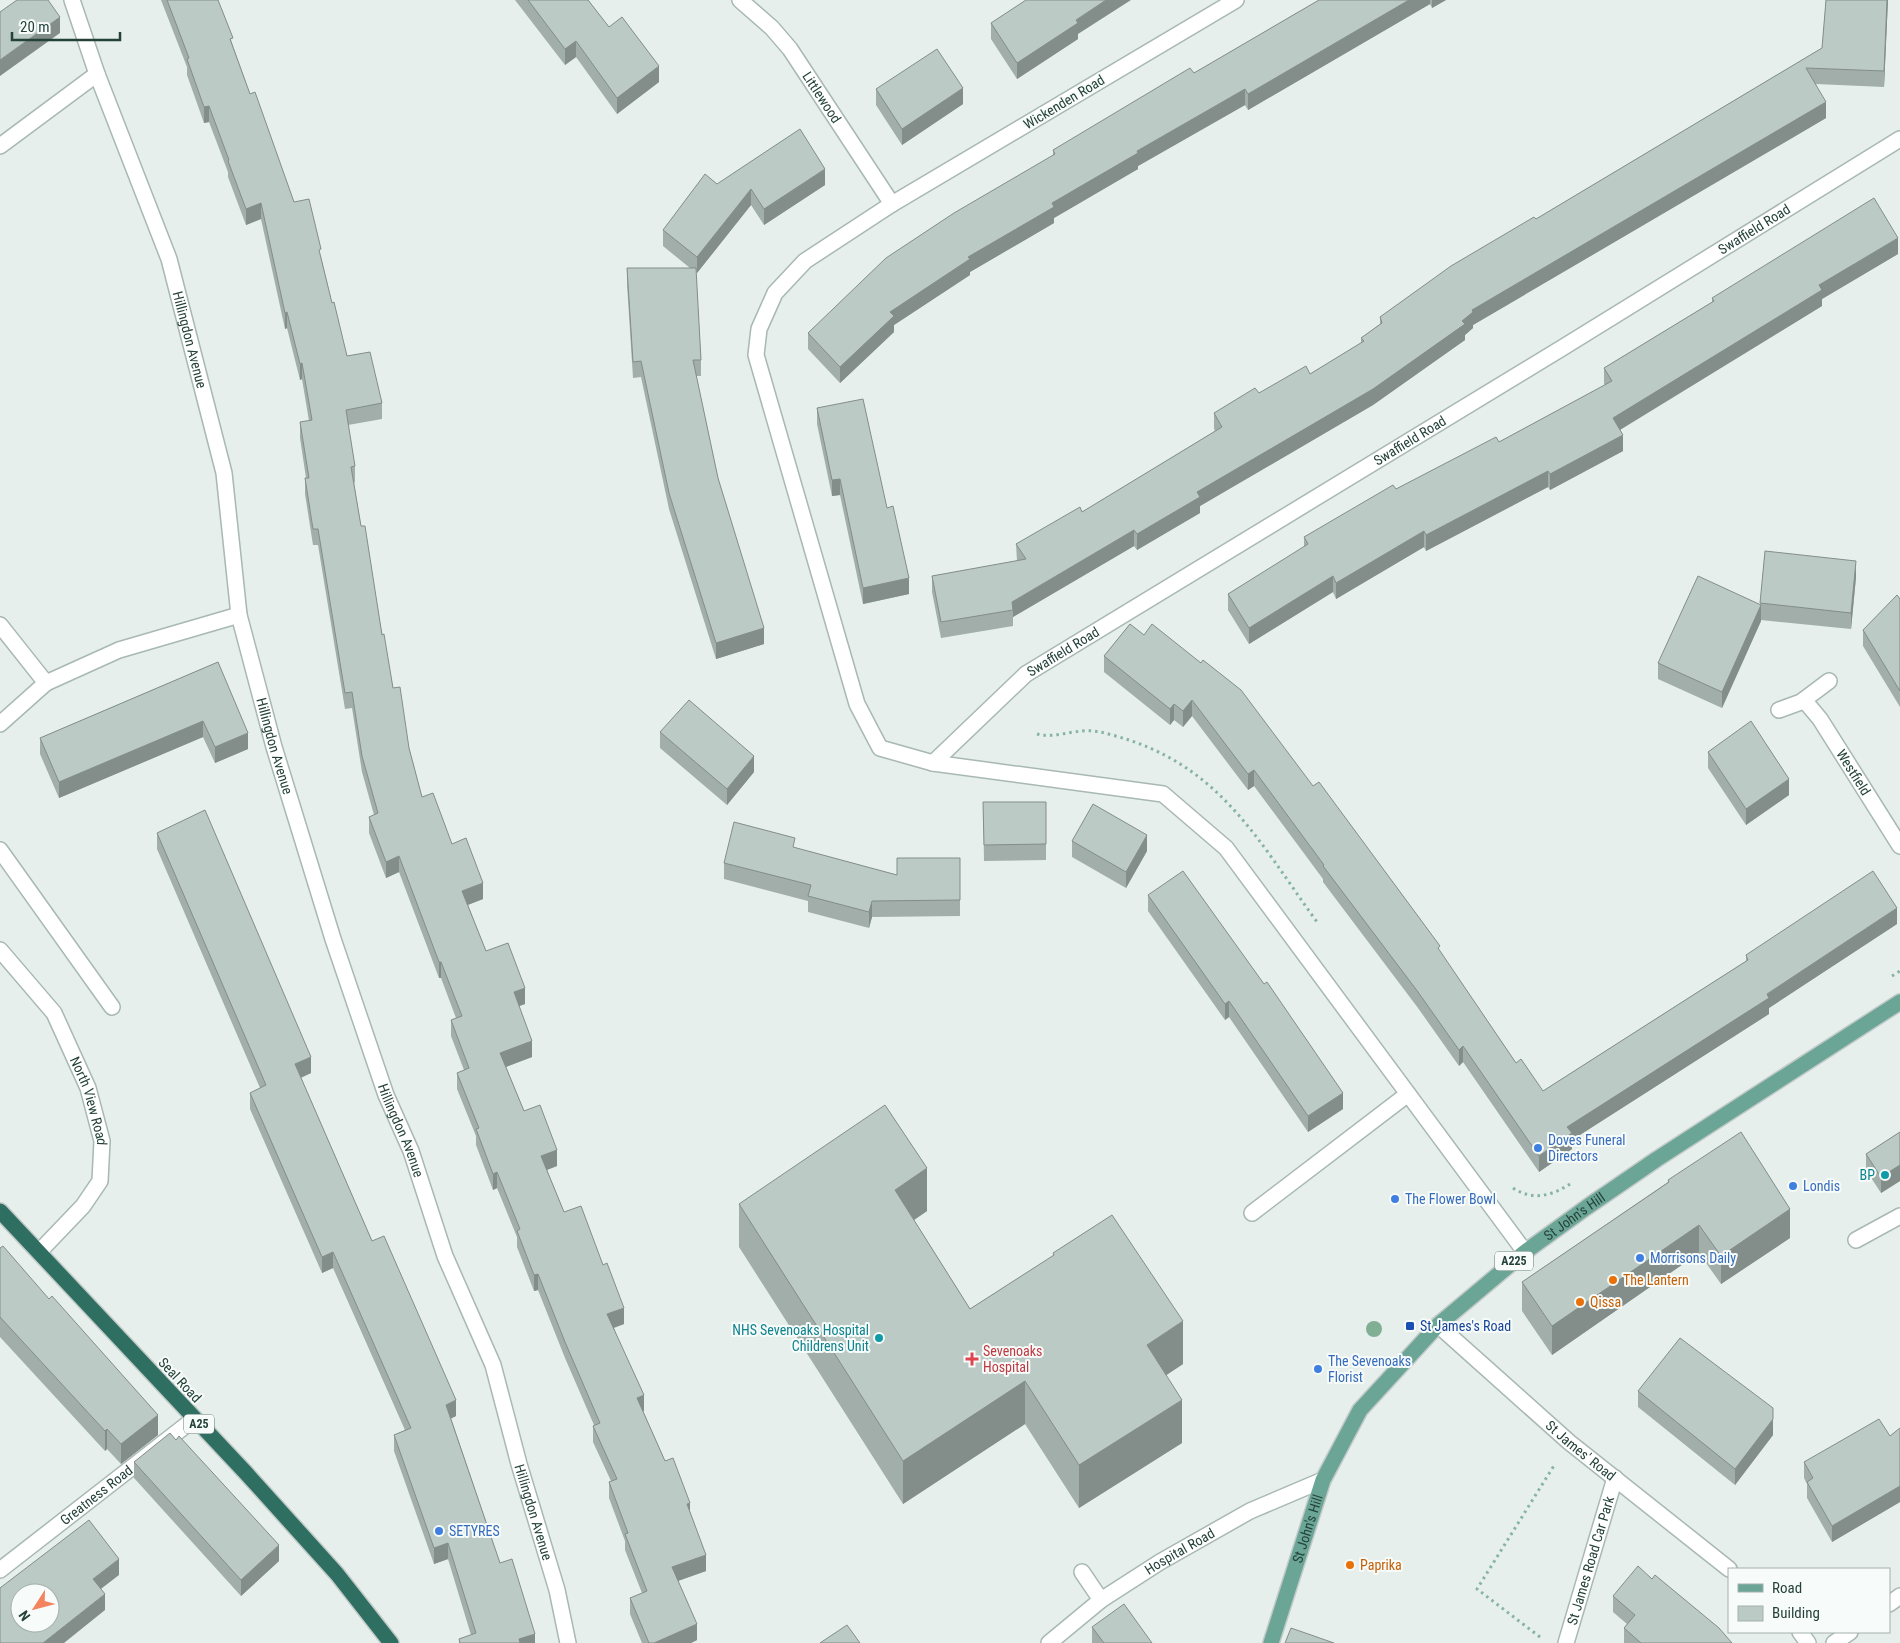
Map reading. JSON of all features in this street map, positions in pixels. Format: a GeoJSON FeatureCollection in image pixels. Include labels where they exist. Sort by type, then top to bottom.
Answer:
{"type":"FeatureCollection","features":[{"type":"Feature","properties":{"kind":"highway","name":"Seal Road"},"geometry":{"type":"LineString","coordinates":[[0,1211],[337,1574],[391,1643]]}},
{"type":"Feature","properties":{"kind":"main road","name":"St John's Hill"},"geometry":{"type":"LineString","coordinates":[[1271,1643],[1323,1480],[1360,1410],[1438,1325],[1525,1252],[1658,1159],[1900,1002]]}},
{"type":"Feature","properties":{"kind":"street","name":"Hillingdon Avenue"},"geometry":{"type":"LineString","coordinates":[[72,0],[97,74],[171,269],[224,473],[240,615],[283,774],[333,939],[386,1095],[411,1151],[445,1256],[493,1365],[519,1464],[557,1590],[568,1643]]}},
{"type":"Feature","properties":{"kind":"street","name":"Littlewood"},"geometry":{"type":"LineString","coordinates":[[740,0],[772,28],[790,49],[892,204]]}},
{"type":"Feature","properties":{"kind":"street","name":"Wickenden Road"},"geometry":{"type":"LineString","coordinates":[[1236,0],[892,204],[805,261],[775,292],[759,329],[756,355],[856,704],[880,748],[933,763],[1163,794],[1226,848],[1525,1252]]}},
{"type":"Feature","properties":{"kind":"street"},"geometry":{"type":"LineString","coordinates":[[0,146],[97,74]]}},
{"type":"Feature","properties":{"kind":"street","name":"Swaffield Road"},"geometry":{"type":"LineString","coordinates":[[933,763],[1026,674],[1562,348],[1900,139]]}},
{"type":"Feature","properties":{"kind":"street"},"geometry":{"type":"LineString","coordinates":[[0,724],[46,683],[119,650],[240,615]]}},
{"type":"Feature","properties":{"kind":"street"},"geometry":{"type":"LineString","coordinates":[[0,625],[46,683]]}},
{"type":"Feature","properties":{"kind":"street"},"geometry":{"type":"LineString","coordinates":[[1779,710],[1804,700],[1829,681]]}},
{"type":"Feature","properties":{"kind":"street","name":"Westfield"},"geometry":{"type":"LineString","coordinates":[[1804,700],[1820,719],[1900,846]]}},
{"type":"Feature","properties":{"kind":"street"},"geometry":{"type":"LineString","coordinates":[[0,850],[112,1007]]}},
{"type":"Feature","properties":{"kind":"street","name":"North View Road"},"geometry":{"type":"LineString","coordinates":[[0,950],[54,1013],[88,1088],[102,1141],[100,1181],[83,1206],[39,1252]]}},
{"type":"Feature","properties":{"kind":"street"},"geometry":{"type":"LineString","coordinates":[[1252,1213],[1408,1094]]}},
{"type":"Feature","properties":{"kind":"street"},"geometry":{"type":"LineString","coordinates":[[1856,1240],[1900,1216]]}},
{"type":"Feature","properties":{"kind":"street","name":"St James' Road"},"geometry":{"type":"LineString","coordinates":[[1438,1325],[1569,1442],[1728,1568]]}},
{"type":"Feature","properties":{"kind":"street","name":"Greatness Road"},"geometry":{"type":"LineString","coordinates":[[0,1570],[194,1419]]}},
{"type":"Feature","properties":{"kind":"street","name":"St James Road Car Park"},"geometry":{"type":"LineString","coordinates":[[1566,1643],[1614,1478]]}},
{"type":"Feature","properties":{"kind":"street","name":"Hospital Road"},"geometry":{"type":"LineString","coordinates":[[1049,1643],[1101,1600],[1160,1562],[1250,1511],[1323,1480]]}},
{"type":"Feature","properties":{"kind":"street"},"geometry":{"type":"LineString","coordinates":[[1082,1572],[1101,1600]]}},
{"type":"Feature","properties":{"kind":"street"},"geometry":{"type":"LineString","coordinates":[[1834,1643],[1849,1633]]}},
{"type":"Feature","properties":{"kind":"path"},"geometry":{"type":"LineString","coordinates":[[1037,734],[1082,731],[1100,732],[1143,745],[1190,769],[1212,786],[1240,815],[1320,927]]}},
{"type":"Feature","properties":{"kind":"path"},"geometry":{"type":"LineString","coordinates":[[1885,980],[1900,971]]}},
{"type":"Feature","properties":{"kind":"path"},"geometry":{"type":"LineString","coordinates":[[1508,1184],[1523,1194],[1535,1196],[1554,1193],[1571,1183]]}},
{"type":"Feature","properties":{"kind":"path"},"geometry":{"type":"LineString","coordinates":[[1541,1637],[1478,1589],[1569,1442]]}},
{"type":"Feature","properties":{"kind":"building"},"geometry":{"type":"Polygon","coordinates":[[[17,0],[48,0],[60,17],[0,60],[0,12],[17,0]]]}},
{"type":"Feature","properties":{"kind":"building"},"geometry":{"type":"Polygon","coordinates":[[[167,0],[218,0],[233,38],[230,39],[250,94],[255,92],[294,202],[309,199],[321,249],[319,250],[347,356],[370,352],[382,403],[346,410],[355,466],[351,467],[361,526],[365,526],[382,635],[384,634],[393,688],[400,687],[409,748],[422,797],[433,793],[452,844],[466,838],[483,883],[462,891],[486,951],[508,943],[525,988],[514,992],[532,1041],[500,1053],[524,1111],[540,1105],[557,1150],[541,1156],[564,1212],[581,1206],[603,1265],[607,1263],[624,1308],[607,1314],[644,1395],[637,1398],[665,1461],[673,1458],[690,1503],[687,1504],[706,1555],[672,1567],[697,1624],[654,1643],[649,1643],[630,1598],[647,1591],[625,1534],[628,1533],[609,1482],[617,1479],[593,1426],[600,1423],[538,1274],[534,1275],[517,1231],[520,1229],[497,1172],[493,1174],[476,1129],[479,1128],[457,1073],[469,1068],[451,1020],[462,1016],[441,962],[439,962],[399,856],[386,862],[369,817],[378,813],[362,756],[352,692],[345,693],[318,529],[313,529],[305,478],[309,478],[300,422],[312,420],[302,363],[300,364],[287,312],[285,313],[261,203],[246,209],[209,106],[204,107],[187,59],[189,58],[167,0]]]}},
{"type":"Feature","properties":{"kind":"building"},"geometry":{"type":"Polygon","coordinates":[[[528,0],[588,0],[609,27],[622,17],[659,66],[617,98],[576,41],[565,49],[528,0]]]}},
{"type":"Feature","properties":{"kind":"building"},"geometry":{"type":"Polygon","coordinates":[[[1026,0],[1106,0],[1076,20],[1078,23],[1017,63],[991,23],[1026,0]]]}},
{"type":"Feature","properties":{"kind":"building"},"geometry":{"type":"Polygon","coordinates":[[[1319,0],[1409,0],[1248,94],[1245,89],[1137,151],[1138,153],[1052,203],[1054,207],[968,257],[970,259],[890,312],[894,316],[840,367],[808,333],[886,258],[954,213],[1055,154],[1053,150],[1190,68],[1194,73],[1319,0]]]}},
{"type":"Feature","properties":{"kind":"building"},"geometry":{"type":"Polygon","coordinates":[[[1826,0],[1887,0],[1884,71],[1806,68],[1826,102],[1472,310],[1473,312],[1462,321],[1465,324],[1373,389],[1197,492],[1200,497],[1137,534],[1134,530],[1012,602],[1013,610],[941,622],[932,576],[1026,559],[1016,544],[1080,507],[1082,512],[1222,427],[1214,413],[1255,388],[1259,393],[1306,366],[1310,374],[1364,341],[1361,338],[1382,323],[1380,317],[1451,266],[1534,217],[1536,219],[1822,48],[1826,0]]]}},
{"type":"Feature","properties":{"kind":"building"},"geometry":{"type":"Polygon","coordinates":[[[937,49],[963,88],[902,129],[876,89],[937,49]]]}},
{"type":"Feature","properties":{"kind":"building"},"geometry":{"type":"Polygon","coordinates":[[[800,129],[825,169],[764,209],[751,189],[697,257],[663,230],[705,174],[717,184],[800,129]]]}},
{"type":"Feature","properties":{"kind":"building"},"geometry":{"type":"Polygon","coordinates":[[[1874,198],[1898,238],[1819,285],[1822,290],[1613,418],[1623,435],[1550,474],[1548,471],[1426,535],[1424,531],[1336,583],[1333,576],[1249,628],[1228,594],[1308,544],[1304,537],[1393,485],[1396,489],[1496,437],[1499,442],[1612,381],[1604,368],[1714,301],[1712,298],[1874,198]]]}},
{"type":"Feature","properties":{"kind":"building"},"geometry":{"type":"Polygon","coordinates":[[[627,268],[696,268],[701,360],[693,360],[718,478],[764,628],[716,643],[669,493],[641,361],[633,362],[627,268]]]}},
{"type":"Feature","properties":{"kind":"building"},"geometry":{"type":"Polygon","coordinates":[[[863,399],[887,508],[893,506],[909,578],[863,588],[840,479],[832,480],[817,408],[863,399]]]}},
{"type":"Feature","properties":{"kind":"building"},"geometry":{"type":"Polygon","coordinates":[[[1765,551],[1856,561],[1851,613],[1760,603],[1765,551]]]}},
{"type":"Feature","properties":{"kind":"building"},"geometry":{"type":"Polygon","coordinates":[[[1698,576],[1761,605],[1722,692],[1658,663],[1698,576]]]}},
{"type":"Feature","properties":{"kind":"building"},"geometry":{"type":"Polygon","coordinates":[[[1897,595],[1900,599],[1900,691],[1863,630],[1897,595]]]}},
{"type":"Feature","properties":{"kind":"building"},"geometry":{"type":"Polygon","coordinates":[[[1130,624],[1144,635],[1152,624],[1201,663],[1203,660],[1241,690],[1313,786],[1319,782],[1440,946],[1438,948],[1516,1063],[1521,1059],[1543,1091],[1748,960],[1746,955],[1873,871],[1897,908],[1767,994],[1769,998],[1567,1127],[1572,1133],[1539,1156],[1463,1046],[1459,1050],[1254,770],[1248,774],[1192,700],[1183,711],[1174,704],[1170,709],[1104,656],[1130,624]]]}},
{"type":"Feature","properties":{"kind":"building"},"geometry":{"type":"Polygon","coordinates":[[[218,662],[248,733],[215,747],[203,721],[59,782],[40,738],[218,662]]]}},
{"type":"Feature","properties":{"kind":"building"},"geometry":{"type":"Polygon","coordinates":[[[689,700],[754,756],[727,789],[660,732],[689,700]]]}},
{"type":"Feature","properties":{"kind":"building"},"geometry":{"type":"Polygon","coordinates":[[[1751,721],[1789,779],[1746,809],[1708,752],[1751,721]]]}},
{"type":"Feature","properties":{"kind":"building"},"geometry":{"type":"Polygon","coordinates":[[[983,802],[1046,802],[1046,844],[984,845],[983,802]]]}},
{"type":"Feature","properties":{"kind":"building"},"geometry":{"type":"Polygon","coordinates":[[[1093,804],[1147,835],[1126,872],[1072,841],[1093,804]]]}},
{"type":"Feature","properties":{"kind":"building"},"geometry":{"type":"Polygon","coordinates":[[[205,810],[311,1057],[295,1064],[372,1241],[384,1236],[456,1400],[446,1405],[500,1563],[512,1559],[535,1634],[519,1639],[520,1643],[460,1643],[459,1639],[476,1633],[448,1543],[434,1548],[394,1435],[411,1428],[333,1252],[322,1257],[250,1093],[266,1085],[157,833],[205,810]]]}},
{"type":"Feature","properties":{"kind":"building"},"geometry":{"type":"Polygon","coordinates":[[[734,822],[795,838],[793,847],[897,875],[897,858],[960,858],[960,900],[872,901],[869,912],[808,896],[811,885],[724,863],[734,822]]]}},
{"type":"Feature","properties":{"kind":"building"},"geometry":{"type":"Polygon","coordinates":[[[1183,871],[1264,984],[1267,982],[1343,1093],[1308,1116],[1229,1001],[1225,1004],[1148,895],[1183,871]]]}},
{"type":"Feature","properties":{"kind":"building"},"geometry":{"type":"Polygon","coordinates":[[[885,1105],[927,1168],[895,1190],[970,1309],[1112,1215],[1183,1321],[1147,1345],[1182,1400],[1079,1465],[1025,1381],[903,1461],[739,1204],[885,1105]]]}},
{"type":"Feature","properties":{"kind":"building"},"geometry":{"type":"Polygon","coordinates":[[[1741,1132],[1790,1209],[1721,1256],[1699,1225],[1552,1326],[1522,1282],[1669,1182],[1668,1180],[1741,1132]]]}},
{"type":"Feature","properties":{"kind":"building"},"geometry":{"type":"Polygon","coordinates":[[[1900,1132],[1900,1165],[1881,1177],[1866,1154],[1900,1132]]]}},
{"type":"Feature","properties":{"kind":"building"},"geometry":{"type":"Polygon","coordinates":[[[3,1246],[49,1299],[52,1296],[158,1415],[121,1444],[107,1429],[105,1431],[0,1317],[0,1248],[3,1246]]]}},
{"type":"Feature","properties":{"kind":"building"},"geometry":{"type":"Polygon","coordinates":[[[1680,1338],[1773,1408],[1773,1419],[1735,1469],[1638,1391],[1680,1338]]]}},
{"type":"Feature","properties":{"kind":"building"},"geometry":{"type":"Polygon","coordinates":[[[1879,1419],[1890,1436],[1900,1428],[1900,1486],[1832,1526],[1807,1482],[1813,1478],[1804,1462],[1879,1419]]]}},
{"type":"Feature","properties":{"kind":"building"},"geometry":{"type":"Polygon","coordinates":[[[170,1433],[176,1440],[179,1436],[279,1545],[241,1580],[134,1462],[170,1433]]]}},
{"type":"Feature","properties":{"kind":"building"},"geometry":{"type":"Polygon","coordinates":[[[89,1520],[119,1559],[93,1579],[105,1594],[60,1630],[60,1583],[10,1583],[10,1633],[56,1633],[43,1643],[0,1643],[0,1588],[89,1520]]]}},
{"type":"Feature","properties":{"kind":"building"},"geometry":{"type":"Polygon","coordinates":[[[1638,1566],[1652,1579],[1655,1575],[1719,1628],[1732,1643],[1641,1643],[1624,1628],[1635,1615],[1613,1596],[1638,1566]]]}},
{"type":"Feature","properties":{"kind":"building"},"geometry":{"type":"Polygon","coordinates":[[[1124,1604],[1152,1643],[1104,1643],[1092,1627],[1124,1604]]]}},
{"type":"Feature","properties":{"kind":"building"},"geometry":{"type":"Polygon","coordinates":[[[847,1625],[860,1643],[820,1643],[847,1625]]]}},
{"type":"Feature","properties":{"kind":"building"},"geometry":{"type":"Polygon","coordinates":[[[1291,1628],[1334,1643],[1285,1643],[1291,1628]]]}},
{"type":"Feature","properties":{"kind":"place","name":"Doves Funeral Directors"},"geometry":{"type":"Point","coordinates":[1538,1148]}},
{"type":"Feature","properties":{"kind":"place","name":"BP"},"geometry":{"type":"Point","coordinates":[1885,1175]}},
{"type":"Feature","properties":{"kind":"place","name":"Londis"},"geometry":{"type":"Point","coordinates":[1793,1186]}},
{"type":"Feature","properties":{"kind":"place","name":"The Flower Bowl"},"geometry":{"type":"Point","coordinates":[1395,1199]}},
{"type":"Feature","properties":{"kind":"place","name":"Morrisons Daily"},"geometry":{"type":"Point","coordinates":[1640,1258]}},
{"type":"Feature","properties":{"kind":"place","name":"The Lantern"},"geometry":{"type":"Point","coordinates":[1613,1280]}},
{"type":"Feature","properties":{"kind":"place","name":"Qissa"},"geometry":{"type":"Point","coordinates":[1580,1302]}},
{"type":"Feature","properties":{"kind":"place","name":"St James's Road"},"geometry":{"type":"Point","coordinates":[1410,1326]}},
{"type":"Feature","properties":{"kind":"place","name":"NHS Sevenoaks Hospital Childrens Unit"},"geometry":{"type":"Point","coordinates":[879,1338]}},
{"type":"Feature","properties":{"kind":"place","name":"Sevenoaks Hospital"},"geometry":{"type":"Point","coordinates":[972,1359]}},
{"type":"Feature","properties":{"kind":"place","name":"The Sevenoaks Florist"},"geometry":{"type":"Point","coordinates":[1318,1369]}},
{"type":"Feature","properties":{"kind":"place","name":"SETYRES"},"geometry":{"type":"Point","coordinates":[439,1531]}},
{"type":"Feature","properties":{"kind":"place","name":"Paprika"},"geometry":{"type":"Point","coordinates":[1350,1565]}}]}
